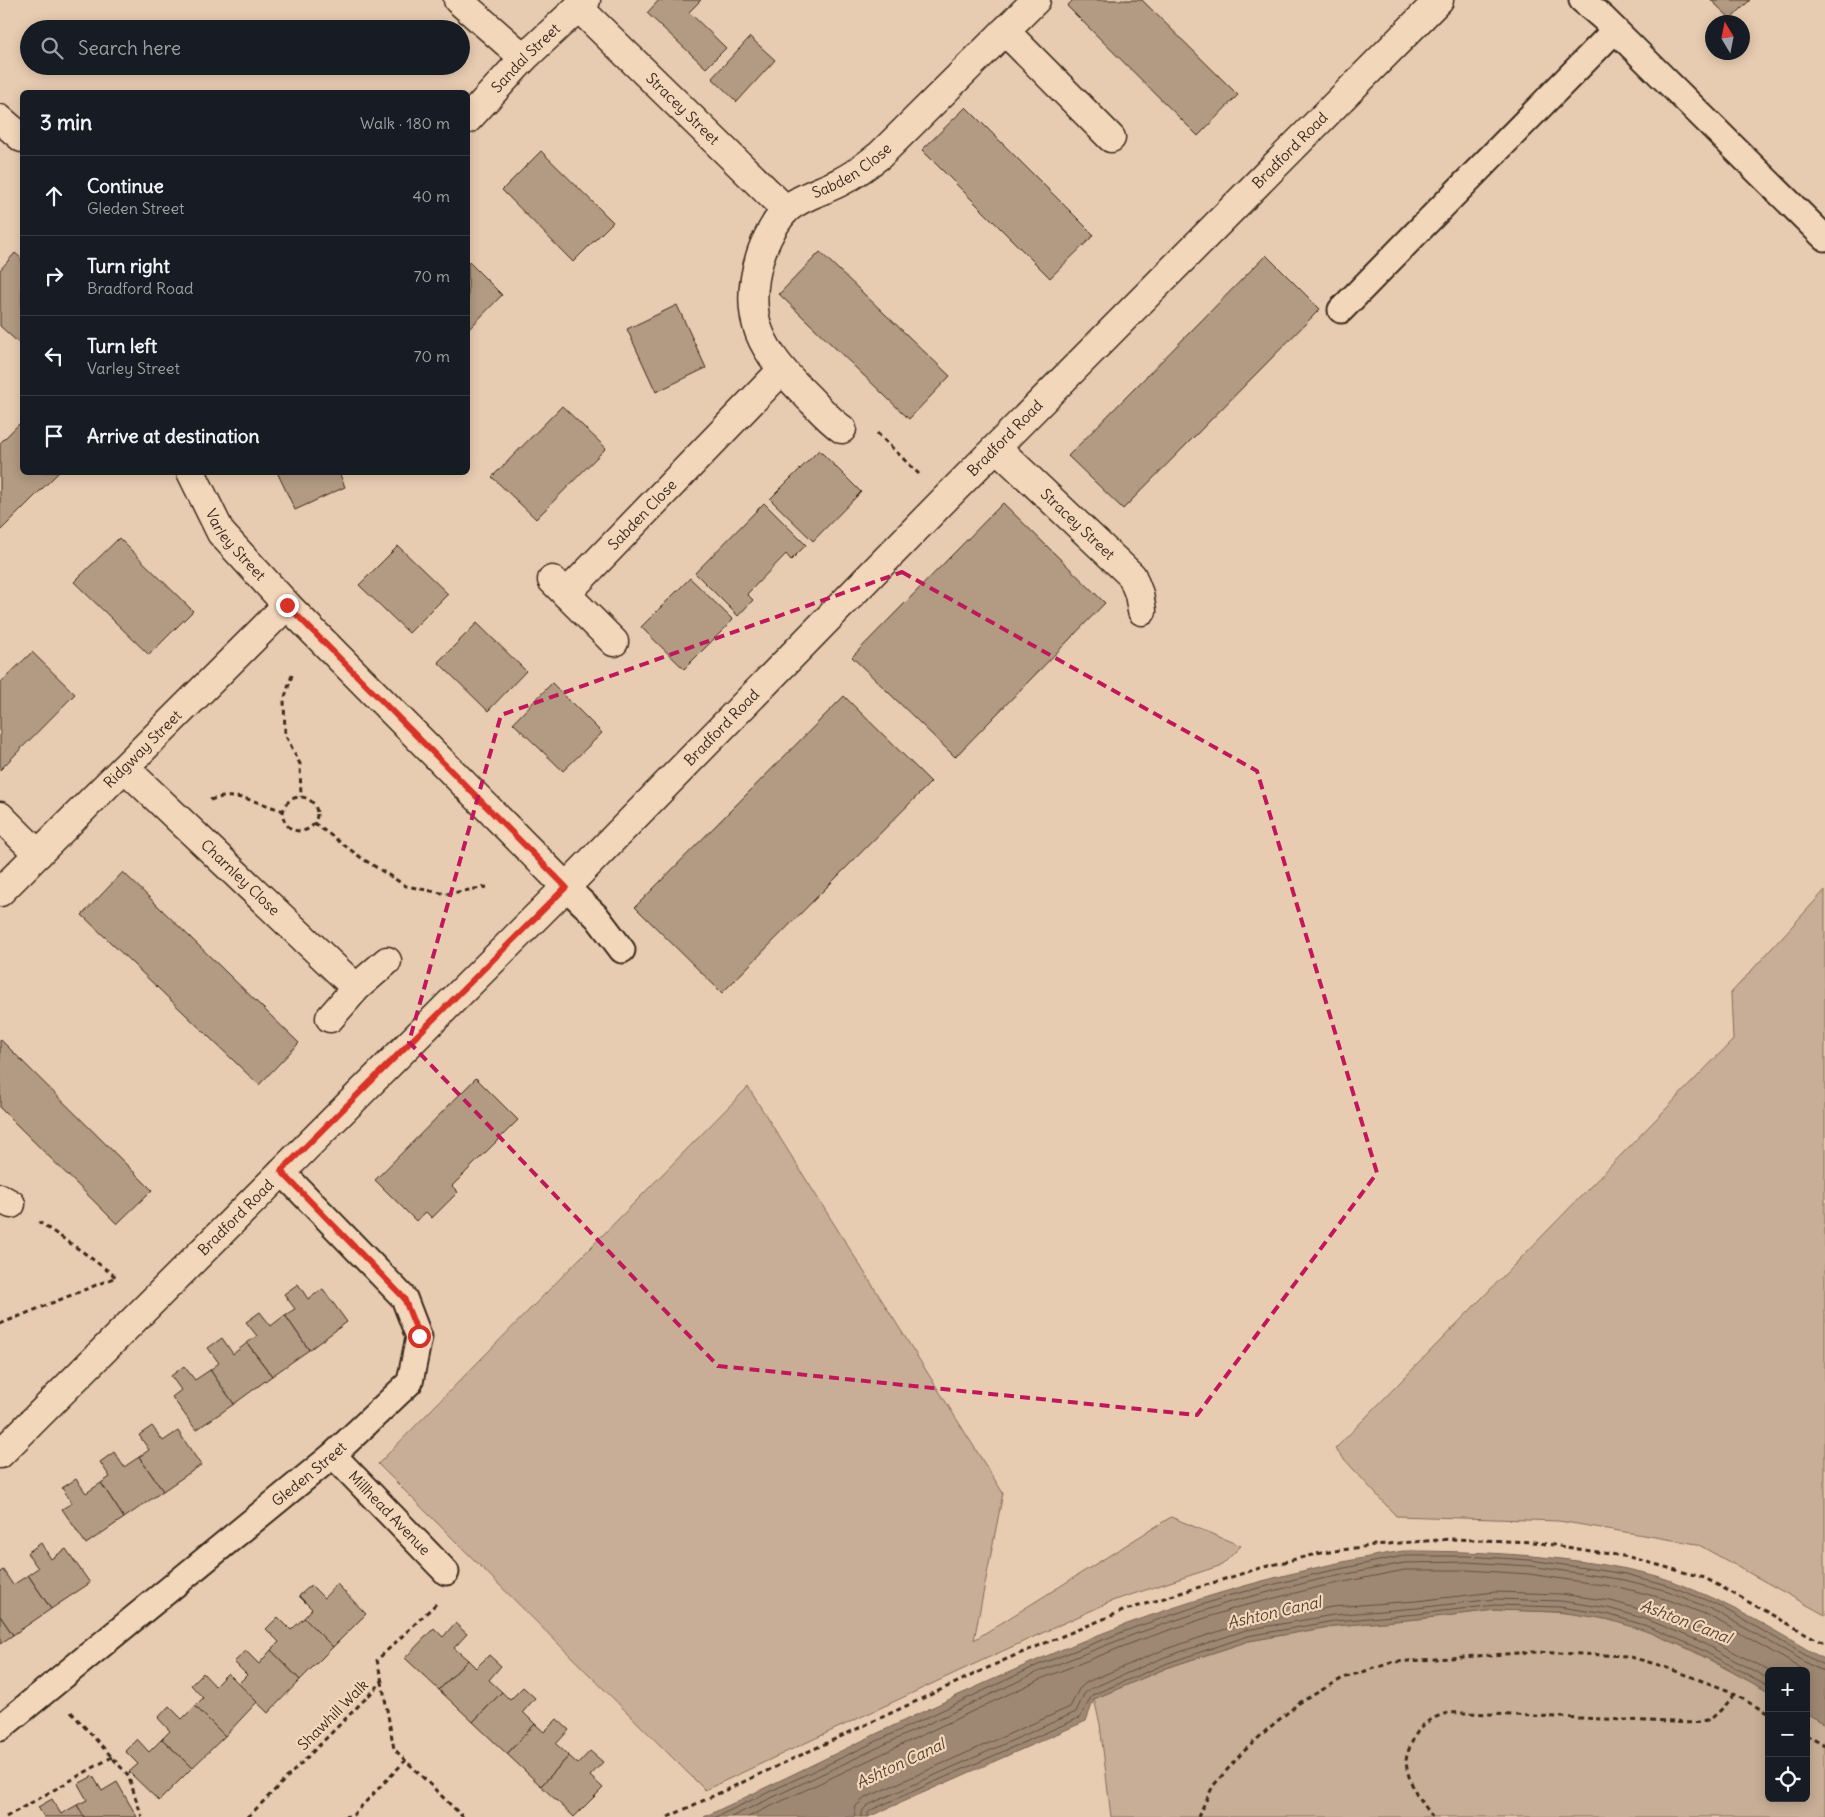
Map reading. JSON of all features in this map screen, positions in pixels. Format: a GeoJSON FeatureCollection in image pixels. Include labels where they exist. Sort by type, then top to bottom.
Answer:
{"type":"FeatureCollection","features":[{"type":"Feature","properties":{"kind":"street"},"geometry":{"type":"LineString","coordinates":[[458,0],[524,58]]}},
{"type":"Feature","properties":{"kind":"street","name":"Sabden Close"},"geometry":{"type":"LineString","coordinates":[[842,429],[782,370],[767,352],[758,332],[753,292],[756,271],[763,248],[786,210],[798,200],[841,182],[880,155],[1036,0]]}},
{"type":"Feature","properties":{"kind":"street","name":"Bradford Road"},"geometry":{"type":"LineString","coordinates":[[0,1454],[566,887],[945,499],[1439,0]]}},
{"type":"Feature","properties":{"kind":"street","name":"Sandal Street"},"geometry":{"type":"LineString","coordinates":[[470,117],[524,58],[582,4]]}},
{"type":"Feature","properties":{"kind":"street","name":"Stracey Street"},"geometry":{"type":"LineString","coordinates":[[582,4],[786,210]]}},
{"type":"Feature","properties":{"kind":"street"},"geometry":{"type":"LineString","coordinates":[[1005,31],[1111,138]]}},
{"type":"Feature","properties":{"kind":"street"},"geometry":{"type":"LineString","coordinates":[[0,119],[20,136]]}},
{"type":"Feature","properties":{"kind":"street","name":"Sabden Close"},"geometry":{"type":"LineString","coordinates":[[614,642],[559,587],[782,370]]}},
{"type":"Feature","properties":{"kind":"street","name":"Stracey Street"},"geometry":{"type":"LineString","coordinates":[[997,448],[1132,576],[1139,594],[1142,611]]}},
{"type":"Feature","properties":{"kind":"street","name":"Varley Street"},"geometry":{"type":"LineString","coordinates":[[192,475],[221,533],[287,605],[566,887]]}},
{"type":"Feature","properties":{"kind":"street","name":"Ridgway Street"},"geometry":{"type":"LineString","coordinates":[[0,892],[287,605]]}},
{"type":"Feature","properties":{"kind":"street","name":"Charnley Close"},"geometry":{"type":"LineString","coordinates":[[125,768],[356,988]]}},
{"type":"Feature","properties":{"kind":"street"},"geometry":{"type":"LineString","coordinates":[[0,816],[38,854]]}},
{"type":"Feature","properties":{"kind":"street"},"geometry":{"type":"LineString","coordinates":[[330,1018],[356,988],[387,961]]}},
{"type":"Feature","properties":{"kind":"lane"},"geometry":{"type":"LineString","coordinates":[[1582,0],[1616,30],[1823,232]]}},
{"type":"Feature","properties":{"kind":"lane"},"geometry":{"type":"LineString","coordinates":[[1341,310],[1616,30]]}},
{"type":"Feature","properties":{"kind":"lane"},"geometry":{"type":"LineString","coordinates":[[566,887],[597,917],[622,950]]}},
{"type":"Feature","properties":{"kind":"lane","name":"Gleden Street"},"geometry":{"type":"LineString","coordinates":[[0,1728],[333,1455],[410,1382],[419,1336],[404,1298],[281,1171]]}},
{"type":"Feature","properties":{"kind":"lane","name":"Millhead Avenue"},"geometry":{"type":"LineString","coordinates":[[333,1455],[446,1572]]}},
{"type":"Feature","properties":{"kind":"path"},"geometry":{"type":"LineString","coordinates":[[842,429],[878,433],[945,499]]}},
{"type":"Feature","properties":{"kind":"path"},"geometry":{"type":"LineString","coordinates":[[292,675],[284,700],[285,734],[300,764],[301,797]]}},
{"type":"Feature","properties":{"kind":"path"},"geometry":{"type":"LineString","coordinates":[[204,800],[221,796],[240,796],[284,811]]}},
{"type":"Feature","properties":{"kind":"path"},"geometry":{"type":"LineString","coordinates":[[301,797],[309,799],[315,805],[317,813],[311,827],[296,831],[284,820],[284,811],[293,799],[301,797]]}},
{"type":"Feature","properties":{"kind":"path"},"geometry":{"type":"LineString","coordinates":[[314,823],[363,860],[406,886],[446,894],[486,887]]}},
{"type":"Feature","properties":{"kind":"path"},"geometry":{"type":"LineString","coordinates":[[0,1324],[116,1277],[58,1235]]}},
{"type":"Feature","properties":{"kind":"path"},"geometry":{"type":"LineString","coordinates":[[668,1817],[1009,1658],[1123,1611],[1260,1568],[1316,1554],[1374,1545],[1452,1540],[1534,1542],[1629,1556],[1705,1578],[1825,1644]]}},
{"type":"Feature","properties":{"kind":"path"},"geometry":{"type":"LineString","coordinates":[[382,1682],[377,1660],[447,1593],[446,1572]]}},
{"type":"Feature","properties":{"kind":"path"},"geometry":{"type":"LineString","coordinates":[[1198,1817],[1213,1786],[1242,1753],[1299,1703],[1343,1678],[1394,1662],[1532,1652],[1627,1656],[1691,1677],[1734,1695],[1765,1712]]}},
{"type":"Feature","properties":{"kind":"path","name":"Shawhill Walk"},"geometry":{"type":"LineString","coordinates":[[382,1682],[394,1749],[463,1817]]}},
{"type":"Feature","properties":{"kind":"path","name":"Shawhill Walk"},"geometry":{"type":"LineString","coordinates":[[248,1817],[382,1682]]}},
{"type":"Feature","properties":{"kind":"path"},"geometry":{"type":"LineString","coordinates":[[48,1688],[128,1775],[142,1817]]}},
{"type":"Feature","properties":{"kind":"path"},"geometry":{"type":"LineString","coordinates":[[1432,1817],[1420,1801],[1410,1777],[1406,1761],[1408,1749],[1417,1731],[1426,1722],[1445,1714],[1467,1713],[1694,1723],[1711,1719],[1734,1695]]}},
{"type":"Feature","properties":{"kind":"path"},"geometry":{"type":"LineString","coordinates":[[1810,1738],[1825,1746]]}},
{"type":"Feature","properties":{"kind":"path"},"geometry":{"type":"LineString","coordinates":[[6,1817],[112,1757]]}},
{"type":"Feature","properties":{"kind":"path"},"geometry":{"type":"LineString","coordinates":[[344,1817],[354,1814],[406,1760]]}},
{"type":"Feature","properties":{"kind":"highlighted area"},"geometry":{"type":"Polygon","coordinates":[[[902,572],[1257,771],[1377,1173],[1197,1415],[718,1366],[409,1042],[501,715],[902,572]]]}},
{"type":"Feature","properties":{"kind":"shaded area"},"geometry":{"type":"Polygon","coordinates":[[[1825,890],[1825,1615],[1697,1544],[1559,1521],[1396,1516],[1335,1449],[1733,1040],[1731,993],[1825,890]]]}},
{"type":"Feature","properties":{"kind":"shaded area"},"geometry":{"type":"Polygon","coordinates":[[[748,1087],[1003,1493],[974,1640],[1171,1517],[1241,1546],[1222,1565],[1112,1601],[705,1790],[378,1464],[748,1087]]]}},
{"type":"Feature","properties":{"kind":"shaded area"},"geometry":{"type":"Polygon","coordinates":[[[1495,1610],[1578,1614],[1628,1625],[1690,1650],[1765,1690],[1765,1802],[1810,1802],[1810,1715],[1825,1724],[1825,1817],[1111,1817],[1100,1724],[1094,1699],[1169,1667],[1249,1641],[1334,1626],[1495,1610]]]}},
{"type":"Feature","properties":{"kind":"water","name":"Ashton Canal"},"geometry":{"type":"Polygon","coordinates":[[[1403,1551],[1504,1554],[1579,1561],[1622,1568],[1666,1579],[1694,1590],[1751,1618],[1825,1660],[1825,1724],[1810,1715],[1810,1667],[1765,1667],[1765,1690],[1692,1650],[1643,1630],[1606,1619],[1560,1612],[1495,1610],[1334,1626],[1249,1641],[1169,1667],[1094,1699],[1086,1721],[868,1817],[704,1817],[952,1698],[1079,1642],[1216,1594],[1309,1569],[1403,1551]]]}},
{"type":"Feature","properties":{"kind":"building"},"geometry":{"type":"Polygon","coordinates":[[[659,0],[701,0],[689,12],[726,48],[706,68],[647,13],[659,0]]]}},
{"type":"Feature","properties":{"kind":"building"},"geometry":{"type":"Polygon","coordinates":[[[1073,0],[1142,0],[1238,95],[1198,136],[1067,6],[1073,0]]]}},
{"type":"Feature","properties":{"kind":"building"},"geometry":{"type":"Polygon","coordinates":[[[1711,0],[1750,0],[1735,15],[1727,15],[1711,0]]]}},
{"type":"Feature","properties":{"kind":"building"},"geometry":{"type":"Polygon","coordinates":[[[750,37],[775,60],[737,102],[712,78],[750,37]]]}},
{"type":"Feature","properties":{"kind":"building"},"geometry":{"type":"Polygon","coordinates":[[[966,107],[1094,235],[1050,278],[922,150],[966,107]]]}},
{"type":"Feature","properties":{"kind":"building"},"geometry":{"type":"Polygon","coordinates":[[[541,151],[613,222],[573,262],[502,190],[541,151]]]}},
{"type":"Feature","properties":{"kind":"building"},"geometry":{"type":"Polygon","coordinates":[[[820,252],[950,376],[909,419],[779,294],[820,252]]]}},
{"type":"Feature","properties":{"kind":"building"},"geometry":{"type":"Polygon","coordinates":[[[15,253],[20,257],[20,344],[0,326],[0,270],[15,253]]]}},
{"type":"Feature","properties":{"kind":"building"},"geometry":{"type":"Polygon","coordinates":[[[1266,255],[1320,309],[1123,509],[1068,456],[1266,255]]]}},
{"type":"Feature","properties":{"kind":"building"},"geometry":{"type":"Polygon","coordinates":[[[470,263],[502,295],[470,328],[470,263]]]}},
{"type":"Feature","properties":{"kind":"building"},"geometry":{"type":"Polygon","coordinates":[[[677,305],[706,368],[656,392],[627,329],[677,305]]]}},
{"type":"Feature","properties":{"kind":"building"},"geometry":{"type":"Polygon","coordinates":[[[562,406],[606,448],[536,519],[492,477],[562,406]]]}},
{"type":"Feature","properties":{"kind":"building"},"geometry":{"type":"Polygon","coordinates":[[[19,424],[20,475],[56,475],[0,531],[0,443],[19,424]]]}},
{"type":"Feature","properties":{"kind":"building"},"geometry":{"type":"Polygon","coordinates":[[[819,450],[861,492],[813,541],[770,499],[819,450]]]}},
{"type":"Feature","properties":{"kind":"building"},"geometry":{"type":"Polygon","coordinates":[[[278,475],[340,475],[345,487],[295,510],[278,475]]]}},
{"type":"Feature","properties":{"kind":"building"},"geometry":{"type":"Polygon","coordinates":[[[764,503],[806,545],[791,560],[786,554],[747,594],[753,600],[738,616],[695,573],[764,503]]]}},
{"type":"Feature","properties":{"kind":"building"},"geometry":{"type":"Polygon","coordinates":[[[1003,503],[1105,603],[955,757],[852,657],[1003,503]]]}},
{"type":"Feature","properties":{"kind":"building"},"geometry":{"type":"Polygon","coordinates":[[[119,538],[193,611],[149,655],[74,582],[119,538]]]}},
{"type":"Feature","properties":{"kind":"building"},"geometry":{"type":"Polygon","coordinates":[[[398,546],[448,594],[409,633],[359,585],[398,546]]]}},
{"type":"Feature","properties":{"kind":"building"},"geometry":{"type":"Polygon","coordinates":[[[690,578],[733,620],[684,669],[641,627],[690,578]]]}},
{"type":"Feature","properties":{"kind":"building"},"geometry":{"type":"Polygon","coordinates":[[[477,623],[526,671],[488,711],[438,662],[477,623]]]}},
{"type":"Feature","properties":{"kind":"building"},"geometry":{"type":"Polygon","coordinates":[[[32,652],[75,694],[0,770],[0,683],[32,652]]]}},
{"type":"Feature","properties":{"kind":"building"},"geometry":{"type":"Polygon","coordinates":[[[552,683],[602,733],[563,771],[513,723],[552,683]]]}},
{"type":"Feature","properties":{"kind":"building"},"geometry":{"type":"Polygon","coordinates":[[[844,696],[931,782],[722,993],[635,907],[844,696]]]}},
{"type":"Feature","properties":{"kind":"building"},"geometry":{"type":"Polygon","coordinates":[[[123,872],[299,1043],[259,1085],[82,915],[123,872]]]}},
{"type":"Feature","properties":{"kind":"building"},"geometry":{"type":"Polygon","coordinates":[[[0,1039],[152,1190],[117,1224],[0,1108],[0,1039]]]}},
{"type":"Feature","properties":{"kind":"building"},"geometry":{"type":"Polygon","coordinates":[[[476,1078],[518,1120],[452,1186],[458,1192],[432,1218],[426,1212],[416,1221],[375,1180],[476,1078]]]}},
{"type":"Feature","properties":{"kind":"building"},"geometry":{"type":"Polygon","coordinates":[[[298,1284],[308,1299],[323,1289],[347,1322],[309,1350],[285,1315],[295,1309],[284,1294],[298,1284]]]}},
{"type":"Feature","properties":{"kind":"building"},"geometry":{"type":"Polygon","coordinates":[[[260,1312],[271,1326],[285,1315],[309,1350],[272,1376],[247,1343],[257,1336],[246,1322],[260,1312]]]}},
{"type":"Feature","properties":{"kind":"building"},"geometry":{"type":"Polygon","coordinates":[[[222,1338],[233,1354],[247,1343],[272,1376],[234,1404],[210,1370],[219,1363],[208,1348],[222,1338]]]}},
{"type":"Feature","properties":{"kind":"building"},"geometry":{"type":"Polygon","coordinates":[[[184,1366],[195,1380],[210,1370],[234,1404],[196,1430],[172,1397],[181,1390],[171,1376],[184,1366]]]}},
{"type":"Feature","properties":{"kind":"building"},"geometry":{"type":"Polygon","coordinates":[[[152,1426],[163,1441],[178,1431],[201,1465],[163,1491],[139,1457],[149,1450],[139,1435],[152,1426]]]}},
{"type":"Feature","properties":{"kind":"building"},"geometry":{"type":"Polygon","coordinates":[[[114,1452],[124,1467],[139,1457],[163,1491],[124,1518],[101,1483],[110,1477],[100,1462],[114,1452]]]}},
{"type":"Feature","properties":{"kind":"building"},"geometry":{"type":"Polygon","coordinates":[[[76,1479],[86,1493],[101,1483],[124,1518],[86,1544],[62,1509],[72,1503],[62,1488],[76,1479]]]}},
{"type":"Feature","properties":{"kind":"building"},"geometry":{"type":"Polygon","coordinates":[[[41,1543],[51,1559],[66,1549],[90,1583],[51,1609],[28,1575],[38,1568],[27,1553],[41,1543]]]}},
{"type":"Feature","properties":{"kind":"building"},"geometry":{"type":"Polygon","coordinates":[[[3,1570],[13,1585],[28,1575],[51,1609],[13,1635],[0,1616],[0,1572],[3,1570]]]}},
{"type":"Feature","properties":{"kind":"building"},"geometry":{"type":"Polygon","coordinates":[[[337,1584],[366,1614],[333,1647],[304,1618],[312,1609],[299,1596],[311,1585],[324,1598],[337,1584]]]}},
{"type":"Feature","properties":{"kind":"building"},"geometry":{"type":"Polygon","coordinates":[[[0,1616],[13,1635],[0,1644],[0,1616]]]}},
{"type":"Feature","properties":{"kind":"building"},"geometry":{"type":"Polygon","coordinates":[[[278,1617],[291,1630],[304,1618],[333,1647],[300,1680],[271,1650],[279,1642],[266,1629],[278,1617]]]}},
{"type":"Feature","properties":{"kind":"building"},"geometry":{"type":"Polygon","coordinates":[[[455,1623],[467,1634],[454,1648],[468,1660],[439,1690],[405,1658],[434,1628],[443,1637],[455,1623]]]}},
{"type":"Feature","properties":{"kind":"building"},"geometry":{"type":"Polygon","coordinates":[[[271,1650],[300,1680],[268,1713],[238,1684],[247,1675],[234,1662],[246,1651],[259,1664],[271,1650]]]}},
{"type":"Feature","properties":{"kind":"building"},"geometry":{"type":"Polygon","coordinates":[[[489,1655],[501,1666],[489,1680],[502,1692],[473,1722],[439,1690],[468,1660],[476,1668],[489,1655]]]}},
{"type":"Feature","properties":{"kind":"building"},"geometry":{"type":"Polygon","coordinates":[[[203,1673],[215,1686],[228,1673],[257,1702],[225,1736],[195,1706],[203,1698],[191,1685],[203,1673]]]}},
{"type":"Feature","properties":{"kind":"building"},"geometry":{"type":"Polygon","coordinates":[[[523,1687],[535,1698],[523,1712],[535,1724],[507,1754],[473,1722],[502,1692],[510,1700],[523,1687]]]}},
{"type":"Feature","properties":{"kind":"building"},"geometry":{"type":"Polygon","coordinates":[[[169,1706],[182,1719],[195,1706],[225,1736],[192,1768],[162,1739],[170,1731],[158,1718],[169,1706]]]}},
{"type":"Feature","properties":{"kind":"building"},"geometry":{"type":"Polygon","coordinates":[[[557,1719],[569,1730],[556,1744],[569,1756],[541,1786],[507,1754],[535,1724],[544,1732],[557,1719]]]}},
{"type":"Feature","properties":{"kind":"building"},"geometry":{"type":"Polygon","coordinates":[[[137,1739],[149,1752],[162,1739],[192,1768],[159,1801],[129,1772],[138,1764],[125,1751],[137,1739]]]}},
{"type":"Feature","properties":{"kind":"building"},"geometry":{"type":"Polygon","coordinates":[[[590,1751],[603,1762],[590,1776],[603,1788],[574,1817],[541,1786],[569,1756],[578,1764],[590,1751]]]}},
{"type":"Feature","properties":{"kind":"building"},"geometry":{"type":"Polygon","coordinates":[[[93,1776],[102,1791],[117,1782],[137,1817],[84,1817],[77,1805],[87,1800],[78,1784],[93,1776]]]}},
{"type":"Feature","properties":{"kind":"building"},"geometry":{"type":"Polygon","coordinates":[[[52,1799],[61,1814],[77,1805],[84,1817],[44,1817],[38,1807],[52,1799]]]}},
{"type":"Feature","properties":{"kind":"route"},"geometry":{"type":"LineString","coordinates":[[287,605],[566,887],[281,1171],[404,1298],[419,1336]]}}]}
